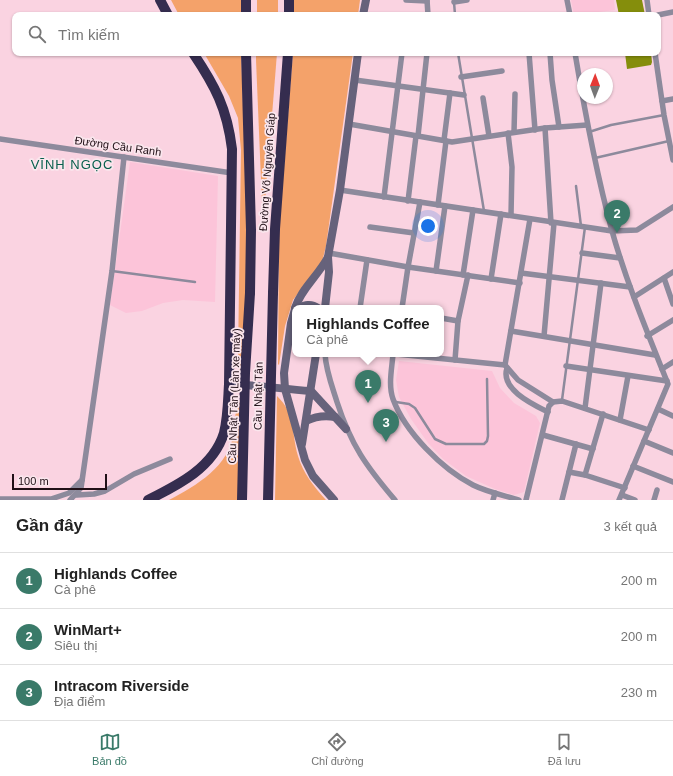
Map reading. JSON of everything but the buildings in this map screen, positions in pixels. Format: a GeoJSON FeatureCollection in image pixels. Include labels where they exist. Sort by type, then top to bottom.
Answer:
{"type":"FeatureCollection","features":[{"type":"Feature","properties":{"kind":"highway"},"geometry":{"type":"LineString","coordinates":[[160,0],[166,12]]}},
{"type":"Feature","properties":{"kind":"highway"},"geometry":{"type":"LineString","coordinates":[[246,0],[246,12]]}},
{"type":"Feature","properties":{"kind":"highway"},"geometry":{"type":"LineString","coordinates":[[289,0],[289,12]]}},
{"type":"Feature","properties":{"kind":"highway"},"geometry":{"type":"LineString","coordinates":[[148,500],[194,474],[207,462],[218,447],[224,433],[227,418],[229,384],[232,173],[231,134],[221,100],[216,89],[195,56]]}},
{"type":"Feature","properties":{"kind":"highway","name":"Đường Võ Nguyên Giáp"},"geometry":{"type":"LineString","coordinates":[[246,56],[251,230],[250,293]]}},
{"type":"Feature","properties":{"kind":"highway","name":"Đường Võ Nguyên Giáp"},"geometry":{"type":"LineString","coordinates":[[274,293],[275,229],[288,56]]}},
{"type":"Feature","properties":{"kind":"highway","name":"Cầu Nhật Tân (Làn xe máy)"},"geometry":{"type":"LineString","coordinates":[[242,500],[245,373],[250,293]]}},
{"type":"Feature","properties":{"kind":"highway","name":"Cầu Nhật Tân"},"geometry":{"type":"LineString","coordinates":[[246,500],[250,293]]}},
{"type":"Feature","properties":{"kind":"highway"},"geometry":{"type":"LineString","coordinates":[[271,500],[274,293]]}},
{"type":"Feature","properties":{"kind":"highway","name":"Cầu Nhật Tân"},"geometry":{"type":"LineString","coordinates":[[268,500],[274,293]]}},
{"type":"Feature","properties":{"kind":"street"},"geometry":{"type":"LineString","coordinates":[[364,12],[366,0]]}},
{"type":"Feature","properties":{"kind":"street"},"geometry":{"type":"LineString","coordinates":[[406,0],[427,0],[428,12]]}},
{"type":"Feature","properties":{"kind":"street"},"geometry":{"type":"LineString","coordinates":[[453,1],[467,0]]}},
{"type":"Feature","properties":{"kind":"street"},"geometry":{"type":"LineString","coordinates":[[567,0],[569,12]]}},
{"type":"Feature","properties":{"kind":"street"},"geometry":{"type":"LineString","coordinates":[[647,0],[649,12]]}},
{"type":"Feature","properties":{"kind":"street"},"geometry":{"type":"LineString","coordinates":[[661,15],[673,12]]}},
{"type":"Feature","properties":{"kind":"street"},"geometry":{"type":"LineString","coordinates":[[325,305],[329,272],[329,255],[340,190],[358,56]]}},
{"type":"Feature","properties":{"kind":"street"},"geometry":{"type":"LineString","coordinates":[[384,197],[402,56]]}},
{"type":"Feature","properties":{"kind":"street"},"geometry":{"type":"LineString","coordinates":[[408,201],[427,56]]}},
{"type":"Feature","properties":{"kind":"street"},"geometry":{"type":"LineString","coordinates":[[528,56],[534,130]]}},
{"type":"Feature","properties":{"kind":"street"},"geometry":{"type":"LineString","coordinates":[[550,56],[559,127]]}},
{"type":"Feature","properties":{"kind":"street"},"geometry":{"type":"LineString","coordinates":[[576,56],[588,132],[612,231],[647,336],[670,384]]}},
{"type":"Feature","properties":{"kind":"street"},"geometry":{"type":"LineString","coordinates":[[655,56],[664,115],[673,160]]}},
{"type":"Feature","properties":{"kind":"street"},"geometry":{"type":"LineString","coordinates":[[461,77],[502,71]]}},
{"type":"Feature","properties":{"kind":"street"},"geometry":{"type":"LineString","coordinates":[[355,80],[464,95]]}},
{"type":"Feature","properties":{"kind":"street"},"geometry":{"type":"LineString","coordinates":[[438,205],[450,93]]}},
{"type":"Feature","properties":{"kind":"street"},"geometry":{"type":"LineString","coordinates":[[514,94],[514,132]]}},
{"type":"Feature","properties":{"kind":"street"},"geometry":{"type":"LineString","coordinates":[[483,98],[489,136]]}},
{"type":"Feature","properties":{"kind":"street"},"geometry":{"type":"LineString","coordinates":[[662,101],[673,99]]}},
{"type":"Feature","properties":{"kind":"street"},"geometry":{"type":"LineString","coordinates":[[349,124],[445,141],[471,139],[545,128],[587,125]]}},
{"type":"Feature","properties":{"kind":"street"},"geometry":{"type":"LineString","coordinates":[[544,336],[550,277],[552,223],[545,128]]}},
{"type":"Feature","properties":{"kind":"street"},"geometry":{"type":"LineString","coordinates":[[508,133],[512,167],[511,216]]}},
{"type":"Feature","properties":{"kind":"street","name":"Đường Cầu Ranh"},"geometry":{"type":"LineString","coordinates":[[0,139],[232,173]]}},
{"type":"Feature","properties":{"kind":"street"},"geometry":{"type":"LineString","coordinates":[[70,500],[81,488],[112,271],[124,157]]}},
{"type":"Feature","properties":{"kind":"street"},"geometry":{"type":"LineString","coordinates":[[340,190],[612,231],[637,230],[673,207]]}},
{"type":"Feature","properties":{"kind":"street"},"geometry":{"type":"LineString","coordinates":[[402,305],[420,202]]}},
{"type":"Feature","properties":{"kind":"street"},"geometry":{"type":"LineString","coordinates":[[436,271],[445,206]]}},
{"type":"Feature","properties":{"kind":"street"},"geometry":{"type":"LineString","coordinates":[[455,360],[458,321],[466,275],[473,210]]}},
{"type":"Feature","properties":{"kind":"street"},"geometry":{"type":"LineString","coordinates":[[491,279],[501,214]]}},
{"type":"Feature","properties":{"kind":"street"},"geometry":{"type":"LineString","coordinates":[[530,219],[511,331],[505,378],[517,393],[548,412]]}},
{"type":"Feature","properties":{"kind":"street"},"geometry":{"type":"LineString","coordinates":[[370,227],[414,233]]}},
{"type":"Feature","properties":{"kind":"street"},"geometry":{"type":"LineString","coordinates":[[582,253],[620,258]]}},
{"type":"Feature","properties":{"kind":"street"},"geometry":{"type":"LineString","coordinates":[[329,255],[520,283]]}},
{"type":"Feature","properties":{"kind":"street"},"geometry":{"type":"LineString","coordinates":[[297,305],[303,291],[315,278],[329,255]]}},
{"type":"Feature","properties":{"kind":"street"},"geometry":{"type":"LineString","coordinates":[[360,305],[367,260]]}},
{"type":"Feature","properties":{"kind":"street"},"geometry":{"type":"LineString","coordinates":[[634,297],[673,272]]}},
{"type":"Feature","properties":{"kind":"street"},"geometry":{"type":"LineString","coordinates":[[521,273],[630,287]]}},
{"type":"Feature","properties":{"kind":"street"},"geometry":{"type":"LineString","coordinates":[[664,278],[673,304]]}},
{"type":"Feature","properties":{"kind":"street"},"geometry":{"type":"LineString","coordinates":[[585,408],[601,283]]}},
{"type":"Feature","properties":{"kind":"street"},"geometry":{"type":"LineString","coordinates":[[444,319],[458,321]]}},
{"type":"Feature","properties":{"kind":"street"},"geometry":{"type":"LineString","coordinates":[[647,336],[673,320]]}},
{"type":"Feature","properties":{"kind":"street"},"geometry":{"type":"LineString","coordinates":[[292,330],[284,373],[285,389],[302,447],[313,476],[334,500]]}},
{"type":"Feature","properties":{"kind":"street"},"geometry":{"type":"LineString","coordinates":[[511,331],[655,355]]}},
{"type":"Feature","properties":{"kind":"street"},"geometry":{"type":"LineString","coordinates":[[302,447],[316,357]]}},
{"type":"Feature","properties":{"kind":"street"},"geometry":{"type":"LineString","coordinates":[[326,357],[331,385],[352,443],[372,473],[395,500]]}},
{"type":"Feature","properties":{"kind":"street"},"geometry":{"type":"LineString","coordinates":[[394,357],[390,381],[394,402],[409,428],[423,446],[445,467],[472,485],[519,500]]}},
{"type":"Feature","properties":{"kind":"street"},"geometry":{"type":"LineString","coordinates":[[425,357],[506,366],[518,380],[553,402],[562,400],[649,430]]}},
{"type":"Feature","properties":{"kind":"street"},"geometry":{"type":"LineString","coordinates":[[662,369],[673,362]]}},
{"type":"Feature","properties":{"kind":"street"},"geometry":{"type":"LineString","coordinates":[[566,366],[670,384]]}},
{"type":"Feature","properties":{"kind":"street"},"geometry":{"type":"LineString","coordinates":[[259,385],[284,373]]}},
{"type":"Feature","properties":{"kind":"street"},"geometry":{"type":"LineString","coordinates":[[620,420],[628,376]]}},
{"type":"Feature","properties":{"kind":"street"},"geometry":{"type":"LineString","coordinates":[[229,384],[259,385],[310,391],[346,429]]}},
{"type":"Feature","properties":{"kind":"street"},"geometry":{"type":"LineString","coordinates":[[635,500],[620,497],[670,384]]}},
{"type":"Feature","properties":{"kind":"street"},"geometry":{"type":"LineString","coordinates":[[526,500],[544,435],[548,412],[553,402]]}},
{"type":"Feature","properties":{"kind":"street"},"geometry":{"type":"LineString","coordinates":[[658,409],[673,416]]}},
{"type":"Feature","properties":{"kind":"street"},"geometry":{"type":"LineString","coordinates":[[585,476],[603,414]]}},
{"type":"Feature","properties":{"kind":"street"},"geometry":{"type":"LineString","coordinates":[[306,421],[316,416],[326,415],[335,417]]}},
{"type":"Feature","properties":{"kind":"street"},"geometry":{"type":"LineString","coordinates":[[544,435],[593,449]]}},
{"type":"Feature","properties":{"kind":"street"},"geometry":{"type":"LineString","coordinates":[[644,441],[673,453]]}},
{"type":"Feature","properties":{"kind":"street"},"geometry":{"type":"LineString","coordinates":[[562,500],[576,444]]}},
{"type":"Feature","properties":{"kind":"street"},"geometry":{"type":"LineString","coordinates":[[76,495],[94,494],[105,491],[116,486],[134,474],[170,459]]}},
{"type":"Feature","properties":{"kind":"street"},"geometry":{"type":"LineString","coordinates":[[633,466],[673,482]]}},
{"type":"Feature","properties":{"kind":"street"},"geometry":{"type":"LineString","coordinates":[[569,472],[625,488]]}},
{"type":"Feature","properties":{"kind":"street"},"geometry":{"type":"LineString","coordinates":[[0,499],[51,499],[69,493],[82,480]]}},
{"type":"Feature","properties":{"kind":"street"},"geometry":{"type":"LineString","coordinates":[[654,500],[657,490]]}},
{"type":"Feature","properties":{"kind":"street"},"geometry":{"type":"LineString","coordinates":[[492,500],[495,493]]}},
{"type":"Feature","properties":{"kind":"lane"},"geometry":{"type":"LineString","coordinates":[[453,1],[455,12]]}},
{"type":"Feature","properties":{"kind":"lane"},"geometry":{"type":"LineString","coordinates":[[458,56],[484,211]]}},
{"type":"Feature","properties":{"kind":"lane"},"geometry":{"type":"LineString","coordinates":[[588,132],[664,115]]}},
{"type":"Feature","properties":{"kind":"lane"},"geometry":{"type":"LineString","coordinates":[[594,158],[669,141]]}},
{"type":"Feature","properties":{"kind":"lane"},"geometry":{"type":"LineString","coordinates":[[562,400],[582,253],[583,227],[576,186]]}},
{"type":"Feature","properties":{"kind":"lane"},"geometry":{"type":"LineString","coordinates":[[112,271],[195,282]]}},
{"type":"Feature","properties":{"kind":"lane"},"geometry":{"type":"LineString","coordinates":[[394,402],[409,404],[415,408],[435,438],[446,444],[484,444],[487,441],[488,436],[487,379]]}},
{"type":"Feature","properties":{"kind":"shaded area"},"geometry":{"type":"Polygon","coordinates":[[[171,0],[241,0],[241,12],[177,12],[171,0]]]}},
{"type":"Feature","properties":{"kind":"shaded area"},"geometry":{"type":"Polygon","coordinates":[[[257,0],[278,0],[278,12],[257,12],[257,0]]]}},
{"type":"Feature","properties":{"kind":"shaded area"},"geometry":{"type":"Polygon","coordinates":[[[294,0],[360,0],[358,12],[293,12],[294,0]]]}},
{"type":"Feature","properties":{"kind":"shaded area"},"geometry":{"type":"Polygon","coordinates":[[[571,0],[614,0],[615,10],[599,12],[573,12],[571,0]]]}},
{"type":"Feature","properties":{"kind":"shaded area"},"geometry":{"type":"Polygon","coordinates":[[[616,0],[642,0],[644,12],[618,12],[616,0]]]}},
{"type":"Feature","properties":{"kind":"shaded area"},"geometry":{"type":"Polygon","coordinates":[[[206,56],[241,56],[250,293],[240,372],[238,357],[241,150],[238,118],[229,96],[206,56]]]}},
{"type":"Feature","properties":{"kind":"shaded area"},"geometry":{"type":"Polygon","coordinates":[[[256,56],[277,56],[263,228],[256,56]]]}},
{"type":"Feature","properties":{"kind":"shaded area"},"geometry":{"type":"Polygon","coordinates":[[[293,56],[353,56],[326,246],[322,262],[293,300],[285,326],[279,365],[279,229],[293,56]]]}},
{"type":"Feature","properties":{"kind":"shaded area"},"geometry":{"type":"Polygon","coordinates":[[[625,56],[651,56],[651,65],[627,69],[625,56]]]}},
{"type":"Feature","properties":{"kind":"shaded area"},"geometry":{"type":"Polygon","coordinates":[[[130,162],[218,176],[215,302],[183,300],[163,303],[142,311],[126,313],[110,305],[130,162]]]}},
{"type":"Feature","properties":{"kind":"shaded area"},"geometry":{"type":"Polygon","coordinates":[[[399,361],[492,371],[500,388],[514,403],[536,416],[540,423],[524,492],[514,495],[495,489],[466,476],[443,459],[428,443],[411,419],[399,397],[396,380],[399,361]]]}},
{"type":"Feature","properties":{"kind":"shaded area"},"geometry":{"type":"Polygon","coordinates":[[[244,394],[242,500],[169,500],[201,481],[219,465],[231,444],[238,403],[244,394]]]}},
{"type":"Feature","properties":{"kind":"shaded area"},"geometry":{"type":"Polygon","coordinates":[[[277,396],[283,403],[290,417],[298,456],[303,468],[313,485],[326,500],[275,500],[277,396]]]}},
{"type":"Feature","properties":{"kind":"place","name":"WinMart+"},"geometry":{"type":"Point","coordinates":[617,233]}},
{"type":"Feature","properties":{"kind":"place","name":"Highlands Coffee"},"geometry":{"type":"Point","coordinates":[368,403]}},
{"type":"Feature","properties":{"kind":"place","name":"Intracom Riverside"},"geometry":{"type":"Point","coordinates":[386,442]}},
{"type":"Feature","properties":{"kind":"district","name":"VĨNH NGỌC"},"geometry":{"type":"Point","coordinates":[72,164]}}]}
